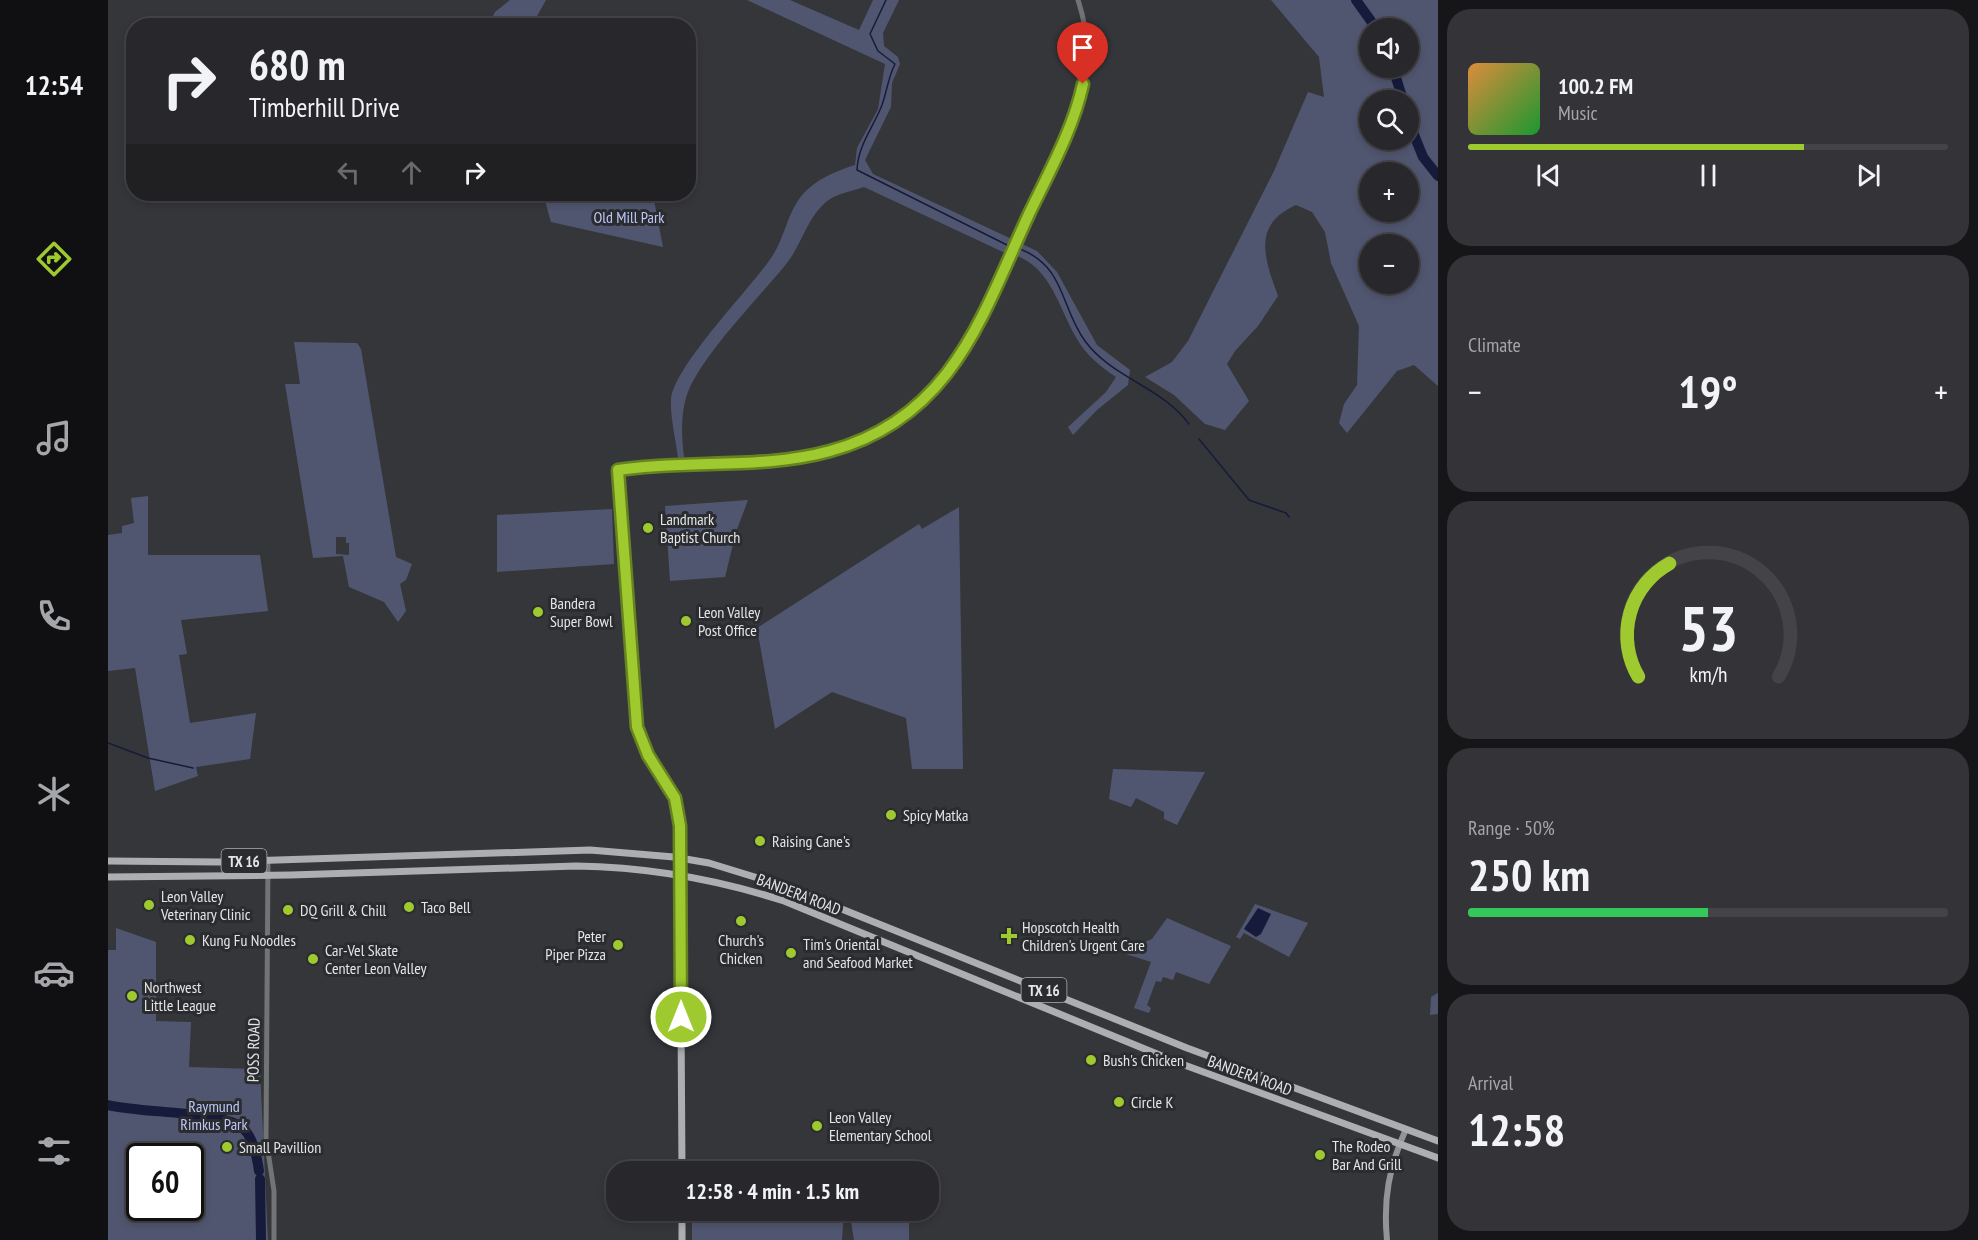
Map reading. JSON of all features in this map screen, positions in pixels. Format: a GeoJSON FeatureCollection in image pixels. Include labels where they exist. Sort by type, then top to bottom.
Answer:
{"type":"FeatureCollection","features":[{"type":"Feature","properties":{"kind":"main road","name":"BANDERA ROAD"},"geometry":{"type":"LineString","coordinates":[[108,861],[268,860],[590,850],[680,858],[742,872],[844,910],[1187,1047],[1438,1141]]}},
{"type":"Feature","properties":{"kind":"main road"},"geometry":{"type":"LineString","coordinates":[[381,856],[382,873]]}},
{"type":"Feature","properties":{"kind":"main road"},"geometry":{"type":"LineString","coordinates":[[680,858],[682,1161]]}},
{"type":"Feature","properties":{"kind":"main road","name":"BANDERA ROAD"},"geometry":{"type":"LineString","coordinates":[[108,878],[621,866],[741,887],[837,923],[1179,1063],[1438,1158]]}},
{"type":"Feature","properties":{"kind":"main road"},"geometry":{"type":"LineString","coordinates":[[108,872],[108,878]]}},
{"type":"Feature","properties":{"kind":"main road"},"geometry":{"type":"LineString","coordinates":[[837,923],[844,910]]}},
{"type":"Feature","properties":{"kind":"main road"},"geometry":{"type":"LineString","coordinates":[[1387,1240],[1385,1189],[1406,1129]]}},
{"type":"Feature","properties":{"kind":"main road"},"geometry":{"type":"LineString","coordinates":[[682,1221],[682,1240]]}},
{"type":"Feature","properties":{"kind":"street"},"geometry":{"type":"LineString","coordinates":[[680,858],[680,826],[675,798],[648,755],[637,727],[618,470],[791,458],[830,451],[860,441],[891,426],[932,392],[950,373],[976,330],[1069,129],[1082,91],[1087,59],[1084,21],[1078,0]]}},
{"type":"Feature","properties":{"kind":"street","name":"POSS ROAD"},"geometry":{"type":"LineString","coordinates":[[268,860],[266,1138],[274,1191],[274,1240]]}},
{"type":"Feature","properties":{"kind":"green space"},"geometry":{"type":"Polygon","coordinates":[[[510,0],[546,0],[536,18],[492,18],[495,12],[510,0]]]}},
{"type":"Feature","properties":{"kind":"green space"},"geometry":{"type":"Polygon","coordinates":[[[747,0],[790,0],[859,30],[873,0],[899,0],[883,33],[884,46],[898,57],[900,64],[892,83],[891,107],[865,160],[873,174],[1037,251],[1057,272],[1097,345],[1130,370],[1128,385],[1097,410],[1073,435],[1068,427],[1106,392],[1116,377],[1094,360],[1081,345],[1042,274],[1019,257],[1003,252],[864,187],[834,197],[819,208],[787,263],[725,335],[702,366],[686,399],[682,428],[684,457],[678,458],[671,406],[676,384],[685,367],[714,328],[771,258],[798,200],[827,176],[855,165],[857,148],[878,109],[885,64],[747,0]]]}},
{"type":"Feature","properties":{"kind":"green space"},"geometry":{"type":"Polygon","coordinates":[[[1271,0],[1438,0],[1438,386],[1414,365],[1397,371],[1347,433],[1339,423],[1344,404],[1357,385],[1359,326],[1331,263],[1325,232],[1312,212],[1296,205],[1282,213],[1272,223],[1267,233],[1266,257],[1278,296],[1258,326],[1235,351],[1227,364],[1249,401],[1225,430],[1205,424],[1174,395],[1145,377],[1172,362],[1188,341],[1274,171],[1308,92],[1324,97],[1319,57],[1271,0]]]}},
{"type":"Feature","properties":{"kind":"green space","name":"Old Mill Park"},"geometry":{"type":"Polygon","coordinates":[[[545,201],[654,201],[663,247],[551,222],[545,201]]]}},
{"type":"Feature","properties":{"kind":"green space"},"geometry":{"type":"Polygon","coordinates":[[[294,342],[357,343],[361,349],[396,557],[412,564],[406,580],[400,584],[406,611],[398,622],[384,602],[349,587],[343,556],[313,558],[285,384],[300,384],[294,342]],[[336,537],[336,554],[349,555],[349,543],[346,543],[346,537],[336,537]]]}},
{"type":"Feature","properties":{"kind":"green space"},"geometry":{"type":"Polygon","coordinates":[[[148,496],[148,555],[260,555],[268,611],[181,620],[187,654],[179,655],[190,723],[256,713],[250,759],[196,767],[198,776],[155,791],[135,668],[108,671],[108,535],[122,533],[122,526],[134,523],[131,498],[148,496]]]}},
{"type":"Feature","properties":{"kind":"green space"},"geometry":{"type":"Polygon","coordinates":[[[748,500],[736,532],[725,577],[670,581],[665,506],[748,500]]]}},
{"type":"Feature","properties":{"kind":"green space"},"geometry":{"type":"Polygon","coordinates":[[[959,507],[963,769],[912,769],[906,718],[832,692],[775,729],[757,628],[919,524],[922,529],[959,507]]]}},
{"type":"Feature","properties":{"kind":"green space"},"geometry":{"type":"Polygon","coordinates":[[[612,509],[614,564],[497,572],[497,515],[612,509]]]}},
{"type":"Feature","properties":{"kind":"green space"},"geometry":{"type":"Polygon","coordinates":[[[1113,769],[1205,772],[1177,825],[1164,819],[1164,812],[1136,798],[1131,807],[1109,799],[1113,769]]]}},
{"type":"Feature","properties":{"kind":"green space"},"geometry":{"type":"Polygon","coordinates":[[[1255,904],[1308,923],[1289,957],[1244,933],[1240,939],[1236,937],[1255,904]]]}},
{"type":"Feature","properties":{"kind":"green space"},"geometry":{"type":"Polygon","coordinates":[[[1167,918],[1231,946],[1209,984],[1176,972],[1173,980],[1163,977],[1161,982],[1156,981],[1147,1005],[1151,1008],[1149,1013],[1134,1008],[1151,962],[1126,954],[1133,947],[1152,939],[1167,918]]]}},
{"type":"Feature","properties":{"kind":"green space","name":"Raymund Rimkus Park"},"geometry":{"type":"Polygon","coordinates":[[[116,928],[156,942],[156,1021],[191,1022],[189,1067],[260,1069],[268,1240],[108,1240],[108,950],[116,950],[116,928]]]}},
{"type":"Feature","properties":{"kind":"green space"},"geometry":{"type":"Polygon","coordinates":[[[1438,993],[1438,1014],[1430,1015],[1431,997],[1438,993]]]}},
{"type":"Feature","properties":{"kind":"green space"},"geometry":{"type":"Polygon","coordinates":[[[692,1221],[843,1221],[842,1240],[692,1240],[692,1221]]]}},
{"type":"Feature","properties":{"kind":"green space"},"geometry":{"type":"Polygon","coordinates":[[[851,1221],[909,1221],[909,1240],[854,1240],[851,1221]]]}},
{"type":"Feature","properties":{"kind":"shaded area"},"geometry":{"type":"Polygon","coordinates":[[[1258,908],[1271,914],[1261,934],[1256,937],[1244,929],[1258,908]]]}},
{"type":"Feature","properties":{"kind":"waterway"},"geometry":{"type":"LineString","coordinates":[[886,0],[870,34],[878,51],[895,64],[882,105],[860,153],[857,170],[1009,246]]}},
{"type":"Feature","properties":{"kind":"waterway"},"geometry":{"type":"LineString","coordinates":[[1356,0],[1369,18]]}},
{"type":"Feature","properties":{"kind":"waterway"},"geometry":{"type":"LineString","coordinates":[[1396,78],[1400,90]]}},
{"type":"Feature","properties":{"kind":"waterway"},"geometry":{"type":"LineString","coordinates":[[1419,147],[1423,157],[1438,176]]}},
{"type":"Feature","properties":{"kind":"waterway"},"geometry":{"type":"LineString","coordinates":[[1020,249],[1046,266],[1054,277],[1077,328],[1096,354],[1165,401],[1189,424]]}},
{"type":"Feature","properties":{"kind":"waterway"},"geometry":{"type":"LineString","coordinates":[[1199,439],[1249,500],[1286,513],[1289,517]]}},
{"type":"Feature","properties":{"kind":"waterway"},"geometry":{"type":"LineString","coordinates":[[108,743],[148,758],[193,768]]}},
{"type":"Feature","properties":{"kind":"waterway"},"geometry":{"type":"LineString","coordinates":[[108,1105],[229,1121],[240,1126],[248,1134],[256,1153],[259,1171]]}},
{"type":"Feature","properties":{"kind":"waterway"},"geometry":{"type":"LineString","coordinates":[[260,1179],[261,1240]]}},
{"type":"Feature","properties":{"kind":"place","name":"Landmark Baptist Church"},"geometry":{"type":"Point","coordinates":[648,528]}},
{"type":"Feature","properties":{"kind":"place","name":"Bandera Super Bowl"},"geometry":{"type":"Point","coordinates":[538,612]}},
{"type":"Feature","properties":{"kind":"place","name":"Leon Valley Post Office"},"geometry":{"type":"Point","coordinates":[686,621]}},
{"type":"Feature","properties":{"kind":"place","name":"Spicy Matka"},"geometry":{"type":"Point","coordinates":[891,815]}},
{"type":"Feature","properties":{"kind":"place","name":"Raising Cane's"},"geometry":{"type":"Point","coordinates":[760,841]}},
{"type":"Feature","properties":{"kind":"place","name":"Leon Valley Veterinary Clinic"},"geometry":{"type":"Point","coordinates":[149,905]}},
{"type":"Feature","properties":{"kind":"place","name":"Taco Bell"},"geometry":{"type":"Point","coordinates":[409,907]}},
{"type":"Feature","properties":{"kind":"place","name":"DQ Grill & Chill"},"geometry":{"type":"Point","coordinates":[288,910]}},
{"type":"Feature","properties":{"kind":"place","name":"Church's Chicken"},"geometry":{"type":"Point","coordinates":[741,921]}},
{"type":"Feature","properties":{"kind":"place","name":"Hopscotch Health Children's Urgent Care"},"geometry":{"type":"Point","coordinates":[1009,936]}},
{"type":"Feature","properties":{"kind":"place","name":"Kung Fu Noodles"},"geometry":{"type":"Point","coordinates":[190,940]}},
{"type":"Feature","properties":{"kind":"place","name":"Peter Piper Pizza"},"geometry":{"type":"Point","coordinates":[618,945]}},
{"type":"Feature","properties":{"kind":"place","name":"Tim's Oriental and Seafood Market"},"geometry":{"type":"Point","coordinates":[791,953]}},
{"type":"Feature","properties":{"kind":"place","name":"Car-Vel Skate Center Leon Valley"},"geometry":{"type":"Point","coordinates":[313,959]}},
{"type":"Feature","properties":{"kind":"place","name":"Northwest Little League"},"geometry":{"type":"Point","coordinates":[132,996]}},
{"type":"Feature","properties":{"kind":"place","name":"Bush's Chicken"},"geometry":{"type":"Point","coordinates":[1091,1060]}},
{"type":"Feature","properties":{"kind":"place","name":"Circle K"},"geometry":{"type":"Point","coordinates":[1119,1102]}},
{"type":"Feature","properties":{"kind":"place","name":"Leon Valley Elementary School"},"geometry":{"type":"Point","coordinates":[817,1126]}},
{"type":"Feature","properties":{"kind":"place","name":"Small Pavillion"},"geometry":{"type":"Point","coordinates":[227,1147]}},
{"type":"Feature","properties":{"kind":"place","name":"The Rodeo Bar And Grill"},"geometry":{"type":"Point","coordinates":[1320,1155]}},
{"type":"Feature","properties":{"kind":"route"},"geometry":{"type":"LineString","coordinates":[[681,1017],[680,826],[675,798],[663,775],[648,755],[637,727],[618,470],[791,458],[830,451],[870,437],[891,426],[922,402],[950,373],[976,330],[1069,129],[1083,84]]}}]}
